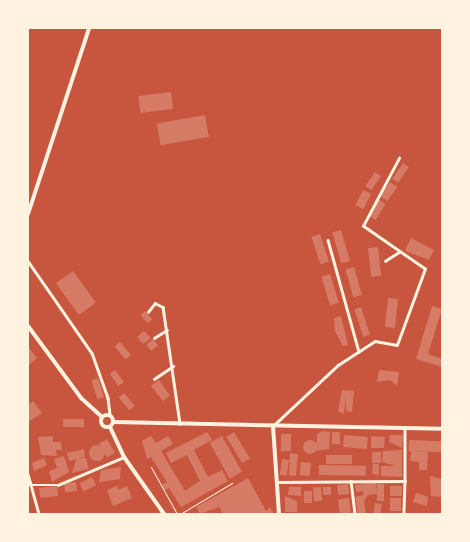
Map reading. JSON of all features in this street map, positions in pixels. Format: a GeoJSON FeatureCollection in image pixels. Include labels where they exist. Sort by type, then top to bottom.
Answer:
{"type":"FeatureCollection","features":[{"type":"Feature","properties":{"kind":"street"},"geometry":{"type":"LineString","coordinates":[[28,214],[89,28]]}},
{"type":"Feature","properties":{"kind":"street"},"geometry":{"type":"LineString","coordinates":[[279,514],[273,426],[338,365],[374,341],[397,345],[425,270],[363,226],[399,158]]}},
{"type":"Feature","properties":{"kind":"street"},"geometry":{"type":"LineString","coordinates":[[328,240],[359,352]]}},
{"type":"Feature","properties":{"kind":"street"},"geometry":{"type":"LineString","coordinates":[[385,261],[399,252]]}},
{"type":"Feature","properties":{"kind":"street"},"geometry":{"type":"LineString","coordinates":[[28,261],[92,353],[108,398],[110,415],[114,422]]}},
{"type":"Feature","properties":{"kind":"street"},"geometry":{"type":"LineString","coordinates":[[148,312],[161,304],[173,366],[180,424]]}},
{"type":"Feature","properties":{"kind":"street"},"geometry":{"type":"LineString","coordinates":[[28,326],[81,398],[102,417],[102,425],[110,427]]}},
{"type":"Feature","properties":{"kind":"street"},"geometry":{"type":"LineString","coordinates":[[154,338],[166,330]]}},
{"type":"Feature","properties":{"kind":"street"},"geometry":{"type":"LineString","coordinates":[[154,379],[173,366]]}},
{"type":"Feature","properties":{"kind":"street"},"geometry":{"type":"LineString","coordinates":[[102,417],[110,415]]}},
{"type":"Feature","properties":{"kind":"street"},"geometry":{"type":"LineString","coordinates":[[114,422],[404,430],[442,429]]}},
{"type":"Feature","properties":{"kind":"street"},"geometry":{"type":"LineString","coordinates":[[110,427],[114,422]]}},
{"type":"Feature","properties":{"kind":"street"},"geometry":{"type":"LineString","coordinates":[[110,427],[124,457],[164,514]]}},
{"type":"Feature","properties":{"kind":"street"},"geometry":{"type":"LineString","coordinates":[[404,430],[404,514]]}},
{"type":"Feature","properties":{"kind":"street"},"geometry":{"type":"LineString","coordinates":[[28,485],[58,485],[124,457]]}},
{"type":"Feature","properties":{"kind":"street"},"geometry":{"type":"LineString","coordinates":[[28,474],[39,514]]}},
{"type":"Feature","properties":{"kind":"street"},"geometry":{"type":"LineString","coordinates":[[351,481],[355,514]]}},
{"type":"Feature","properties":{"kind":"street"},"geometry":{"type":"LineString","coordinates":[[276,482],[405,481]]}},
{"type":"Feature","properties":{"kind":"lane"},"geometry":{"type":"LineString","coordinates":[[151,467],[177,514]]}},
{"type":"Feature","properties":{"kind":"lane"},"geometry":{"type":"LineString","coordinates":[[180,514],[232,483]]}},
{"type":"Feature","properties":{"kind":"building"},"geometry":{"type":"Polygon","coordinates":[[[171,92],[173,109],[140,113],[138,96],[171,92]]]}},
{"type":"Feature","properties":{"kind":"building"},"geometry":{"type":"Polygon","coordinates":[[[205,115],[209,137],[161,145],[157,124],[205,115]]]}},
{"type":"Feature","properties":{"kind":"building"},"geometry":{"type":"Polygon","coordinates":[[[403,163],[409,167],[398,183],[392,179],[403,163]]]}},
{"type":"Feature","properties":{"kind":"building"},"geometry":{"type":"Polygon","coordinates":[[[375,172],[381,176],[371,190],[365,186],[375,172]]]}},
{"type":"Feature","properties":{"kind":"building"},"geometry":{"type":"Polygon","coordinates":[[[390,182],[397,187],[387,201],[380,196],[390,182]]]}},
{"type":"Feature","properties":{"kind":"building"},"geometry":{"type":"Polygon","coordinates":[[[363,190],[371,194],[363,209],[355,205],[363,190]]]}},
{"type":"Feature","properties":{"kind":"building"},"geometry":{"type":"Polygon","coordinates":[[[378,199],[386,204],[376,220],[368,215],[378,199]]]}},
{"type":"Feature","properties":{"kind":"building"},"geometry":{"type":"Polygon","coordinates":[[[341,230],[350,261],[341,263],[332,232],[341,230]]]}},
{"type":"Feature","properties":{"kind":"building"},"geometry":{"type":"Polygon","coordinates":[[[320,234],[329,262],[320,264],[311,237],[320,234]]]}},
{"type":"Feature","properties":{"kind":"building"},"geometry":{"type":"Polygon","coordinates":[[[411,238],[434,250],[429,260],[405,251],[411,238]]]}},
{"type":"Feature","properties":{"kind":"building"},"geometry":{"type":"Polygon","coordinates":[[[378,247],[381,276],[371,277],[368,248],[378,247]]]}},
{"type":"Feature","properties":{"kind":"building"},"geometry":{"type":"Polygon","coordinates":[[[354,267],[362,295],[353,297],[345,269],[354,267]]]}},
{"type":"Feature","properties":{"kind":"building"},"geometry":{"type":"Polygon","coordinates":[[[73,271],[96,303],[79,315],[56,283],[73,271]]]}},
{"type":"Feature","properties":{"kind":"building"},"geometry":{"type":"Polygon","coordinates":[[[330,274],[339,303],[330,305],[321,277],[330,274]]]}},
{"type":"Feature","properties":{"kind":"building"},"geometry":{"type":"Polygon","coordinates":[[[388,298],[398,299],[395,328],[385,327],[388,298]]]}},
{"type":"Feature","properties":{"kind":"building"},"geometry":{"type":"Polygon","coordinates":[[[432,306],[442,309],[428,354],[442,359],[442,367],[416,359],[432,306]]]}},
{"type":"Feature","properties":{"kind":"building"},"geometry":{"type":"Polygon","coordinates":[[[361,307],[370,335],[363,337],[354,309],[361,307]]]}},
{"type":"Feature","properties":{"kind":"building"},"geometry":{"type":"Polygon","coordinates":[[[145,311],[152,319],[148,323],[140,315],[145,311]]]}},
{"type":"Feature","properties":{"kind":"building"},"geometry":{"type":"Polygon","coordinates":[[[341,316],[348,345],[343,346],[335,331],[334,318],[341,316]]]}},
{"type":"Feature","properties":{"kind":"building"},"geometry":{"type":"Polygon","coordinates":[[[144,331],[151,338],[143,344],[137,337],[144,331]]]}},
{"type":"Feature","properties":{"kind":"building"},"geometry":{"type":"Polygon","coordinates":[[[153,339],[158,345],[151,351],[146,345],[153,339]]]}},
{"type":"Feature","properties":{"kind":"building"},"geometry":{"type":"Polygon","coordinates":[[[120,342],[131,355],[126,360],[115,346],[120,342]]]}},
{"type":"Feature","properties":{"kind":"building"},"geometry":{"type":"Polygon","coordinates":[[[29,348],[37,358],[28,366],[28,350],[29,348]]]}},
{"type":"Feature","properties":{"kind":"building"},"geometry":{"type":"Polygon","coordinates":[[[115,370],[124,382],[118,386],[110,374],[115,370]]]}},
{"type":"Feature","properties":{"kind":"building"},"geometry":{"type":"Polygon","coordinates":[[[379,370],[399,372],[397,386],[390,380],[377,382],[379,370]]]}},
{"type":"Feature","properties":{"kind":"building"},"geometry":{"type":"Polygon","coordinates":[[[98,378],[104,397],[98,399],[91,380],[98,378]]]}},
{"type":"Feature","properties":{"kind":"building"},"geometry":{"type":"Polygon","coordinates":[[[159,380],[170,396],[163,401],[151,386],[159,380]]]}},
{"type":"Feature","properties":{"kind":"building"},"geometry":{"type":"Polygon","coordinates":[[[342,390],[354,391],[352,412],[346,411],[346,395],[344,414],[338,411],[342,390]]]}},
{"type":"Feature","properties":{"kind":"building"},"geometry":{"type":"Polygon","coordinates":[[[124,393],[135,406],[130,411],[119,397],[124,393]]]}},
{"type":"Feature","properties":{"kind":"building"},"geometry":{"type":"Polygon","coordinates":[[[33,401],[42,413],[28,422],[28,405],[33,401]]]}},
{"type":"Feature","properties":{"kind":"building"},"geometry":{"type":"Polygon","coordinates":[[[63,419],[84,419],[84,427],[63,427],[63,419]]]}},
{"type":"Feature","properties":{"kind":"building"},"geometry":{"type":"Polygon","coordinates":[[[322,431],[330,432],[329,449],[316,451],[317,434],[322,431]]]}},
{"type":"Feature","properties":{"kind":"building"},"geometry":{"type":"Polygon","coordinates":[[[207,432],[212,440],[194,450],[208,477],[222,470],[228,481],[181,507],[169,488],[165,490],[162,485],[167,482],[151,457],[147,459],[142,441],[151,436],[156,443],[168,436],[173,444],[161,451],[185,491],[200,481],[187,455],[171,463],[166,453],[207,432]]]}},
{"type":"Feature","properties":{"kind":"building"},"geometry":{"type":"Polygon","coordinates":[[[234,432],[250,459],[242,463],[226,437],[234,432]]]}},
{"type":"Feature","properties":{"kind":"building"},"geometry":{"type":"Polygon","coordinates":[[[332,432],[340,432],[340,444],[332,444],[332,432]]]}},
{"type":"Feature","properties":{"kind":"building"},"geometry":{"type":"Polygon","coordinates":[[[281,434],[291,434],[291,451],[281,451],[281,434]]]}},
{"type":"Feature","properties":{"kind":"building"},"geometry":{"type":"Polygon","coordinates":[[[344,435],[368,437],[367,449],[343,447],[344,435]]]}},
{"type":"Feature","properties":{"kind":"building"},"geometry":{"type":"Polygon","coordinates":[[[390,435],[403,435],[402,448],[389,442],[390,435]]]}},
{"type":"Feature","properties":{"kind":"building"},"geometry":{"type":"Polygon","coordinates":[[[53,436],[53,442],[61,442],[62,450],[56,450],[57,456],[41,455],[38,437],[53,436]]]}},
{"type":"Feature","properties":{"kind":"building"},"geometry":{"type":"Polygon","coordinates":[[[222,436],[242,472],[230,479],[210,443],[222,436]]]}},
{"type":"Feature","properties":{"kind":"building"},"geometry":{"type":"Polygon","coordinates":[[[371,436],[385,437],[384,448],[371,448],[371,436]]]}},
{"type":"Feature","properties":{"kind":"building"},"geometry":{"type":"Polygon","coordinates":[[[107,439],[115,453],[107,457],[99,443],[107,439]]]}},
{"type":"Feature","properties":{"kind":"building"},"geometry":{"type":"Polygon","coordinates":[[[310,440],[315,442],[317,447],[315,452],[310,454],[305,452],[303,447],[305,442],[310,440]]]}},
{"type":"Feature","properties":{"kind":"building"},"geometry":{"type":"Polygon","coordinates":[[[409,440],[442,441],[442,452],[409,451],[409,440]]]}},
{"type":"Feature","properties":{"kind":"building"},"geometry":{"type":"Polygon","coordinates":[[[97,445],[105,453],[97,461],[89,453],[97,445]]]}},
{"type":"Feature","properties":{"kind":"building"},"geometry":{"type":"Polygon","coordinates":[[[84,449],[85,457],[79,458],[86,458],[89,469],[72,473],[76,459],[69,461],[67,453],[84,449]]]}},
{"type":"Feature","properties":{"kind":"building"},"geometry":{"type":"Polygon","coordinates":[[[402,450],[402,477],[381,476],[381,466],[396,466],[382,462],[383,451],[402,450]]]}},
{"type":"Feature","properties":{"kind":"building"},"geometry":{"type":"Polygon","coordinates":[[[411,451],[428,452],[427,470],[419,470],[419,462],[410,461],[411,451]]]}},
{"type":"Feature","properties":{"kind":"building"},"geometry":{"type":"Polygon","coordinates":[[[372,452],[381,452],[381,463],[372,463],[372,452]]]}},
{"type":"Feature","properties":{"kind":"building"},"geometry":{"type":"Polygon","coordinates":[[[290,453],[298,454],[296,476],[289,475],[290,453]]]}},
{"type":"Feature","properties":{"kind":"building"},"geometry":{"type":"Polygon","coordinates":[[[326,455],[352,455],[352,464],[326,464],[326,455]]]}},
{"type":"Feature","properties":{"kind":"building"},"geometry":{"type":"Polygon","coordinates":[[[64,456],[69,472],[52,482],[49,471],[57,468],[54,459],[64,456]]]}},
{"type":"Feature","properties":{"kind":"building"},"geometry":{"type":"Polygon","coordinates":[[[44,458],[47,465],[34,471],[32,463],[44,458]]]}},
{"type":"Feature","properties":{"kind":"building"},"geometry":{"type":"Polygon","coordinates":[[[282,459],[289,460],[287,476],[280,475],[282,459]]]}},
{"type":"Feature","properties":{"kind":"building"},"geometry":{"type":"Polygon","coordinates":[[[301,462],[311,463],[310,476],[300,475],[301,462]]]}},
{"type":"Feature","properties":{"kind":"building"},"geometry":{"type":"Polygon","coordinates":[[[373,464],[379,464],[379,475],[372,474],[373,464]]]}},
{"type":"Feature","properties":{"kind":"building"},"geometry":{"type":"Polygon","coordinates":[[[319,465],[366,466],[366,476],[319,475],[319,465]]]}},
{"type":"Feature","properties":{"kind":"building"},"geometry":{"type":"Polygon","coordinates":[[[121,467],[120,479],[99,482],[101,470],[121,467]]]}},
{"type":"Feature","properties":{"kind":"building"},"geometry":{"type":"Polygon","coordinates":[[[430,476],[442,479],[442,497],[431,496],[430,476]]]}},
{"type":"Feature","properties":{"kind":"building"},"geometry":{"type":"Polygon","coordinates":[[[92,477],[96,485],[84,491],[80,483],[92,477]]]}},
{"type":"Feature","properties":{"kind":"building"},"geometry":{"type":"Polygon","coordinates":[[[248,478],[266,511],[270,507],[274,514],[223,514],[219,507],[200,514],[196,507],[248,478]]]}},
{"type":"Feature","properties":{"kind":"building"},"geometry":{"type":"Polygon","coordinates":[[[76,482],[77,491],[65,492],[64,483],[76,482]]]}},
{"type":"Feature","properties":{"kind":"building"},"geometry":{"type":"Polygon","coordinates":[[[376,483],[377,494],[368,495],[364,501],[366,514],[358,514],[355,497],[364,495],[363,491],[356,492],[355,485],[376,483]]]}},
{"type":"Feature","properties":{"kind":"building"},"geometry":{"type":"Polygon","coordinates":[[[348,484],[349,494],[338,495],[337,485],[348,484]]]}},
{"type":"Feature","properties":{"kind":"building"},"geometry":{"type":"Polygon","coordinates":[[[377,484],[384,484],[384,501],[377,501],[377,484]]]}},
{"type":"Feature","properties":{"kind":"building"},"geometry":{"type":"Polygon","coordinates":[[[57,486],[58,496],[40,498],[39,488],[57,486]]]}},
{"type":"Feature","properties":{"kind":"building"},"geometry":{"type":"Polygon","coordinates":[[[117,486],[118,490],[127,486],[132,498],[113,506],[107,490],[117,486]]]}},
{"type":"Feature","properties":{"kind":"building"},"geometry":{"type":"Polygon","coordinates":[[[390,486],[402,486],[402,496],[390,496],[390,486]]]}},
{"type":"Feature","properties":{"kind":"building"},"geometry":{"type":"Polygon","coordinates":[[[289,487],[301,487],[301,496],[288,495],[289,487]]]}},
{"type":"Feature","properties":{"kind":"building"},"geometry":{"type":"Polygon","coordinates":[[[321,487],[322,501],[314,502],[313,488],[321,487]]]}},
{"type":"Feature","properties":{"kind":"building"},"geometry":{"type":"Polygon","coordinates":[[[323,487],[331,487],[331,495],[323,495],[323,487]]]}},
{"type":"Feature","properties":{"kind":"building"},"geometry":{"type":"Polygon","coordinates":[[[304,491],[312,491],[312,503],[304,503],[304,491]]]}},
{"type":"Feature","properties":{"kind":"building"},"geometry":{"type":"Polygon","coordinates":[[[416,493],[428,497],[427,506],[413,502],[416,493]]]}},
{"type":"Feature","properties":{"kind":"building"},"geometry":{"type":"Polygon","coordinates":[[[285,496],[297,501],[297,512],[285,512],[285,496]]]}},
{"type":"Feature","properties":{"kind":"building"},"geometry":{"type":"Polygon","coordinates":[[[349,498],[351,514],[340,514],[338,499],[349,498]]]}},
{"type":"Feature","properties":{"kind":"building"},"geometry":{"type":"Polygon","coordinates":[[[390,498],[401,498],[401,511],[390,511],[390,498]]]}},
{"type":"Feature","properties":{"kind":"building"},"geometry":{"type":"Polygon","coordinates":[[[375,503],[382,504],[381,514],[373,514],[375,503]]]}}]}
